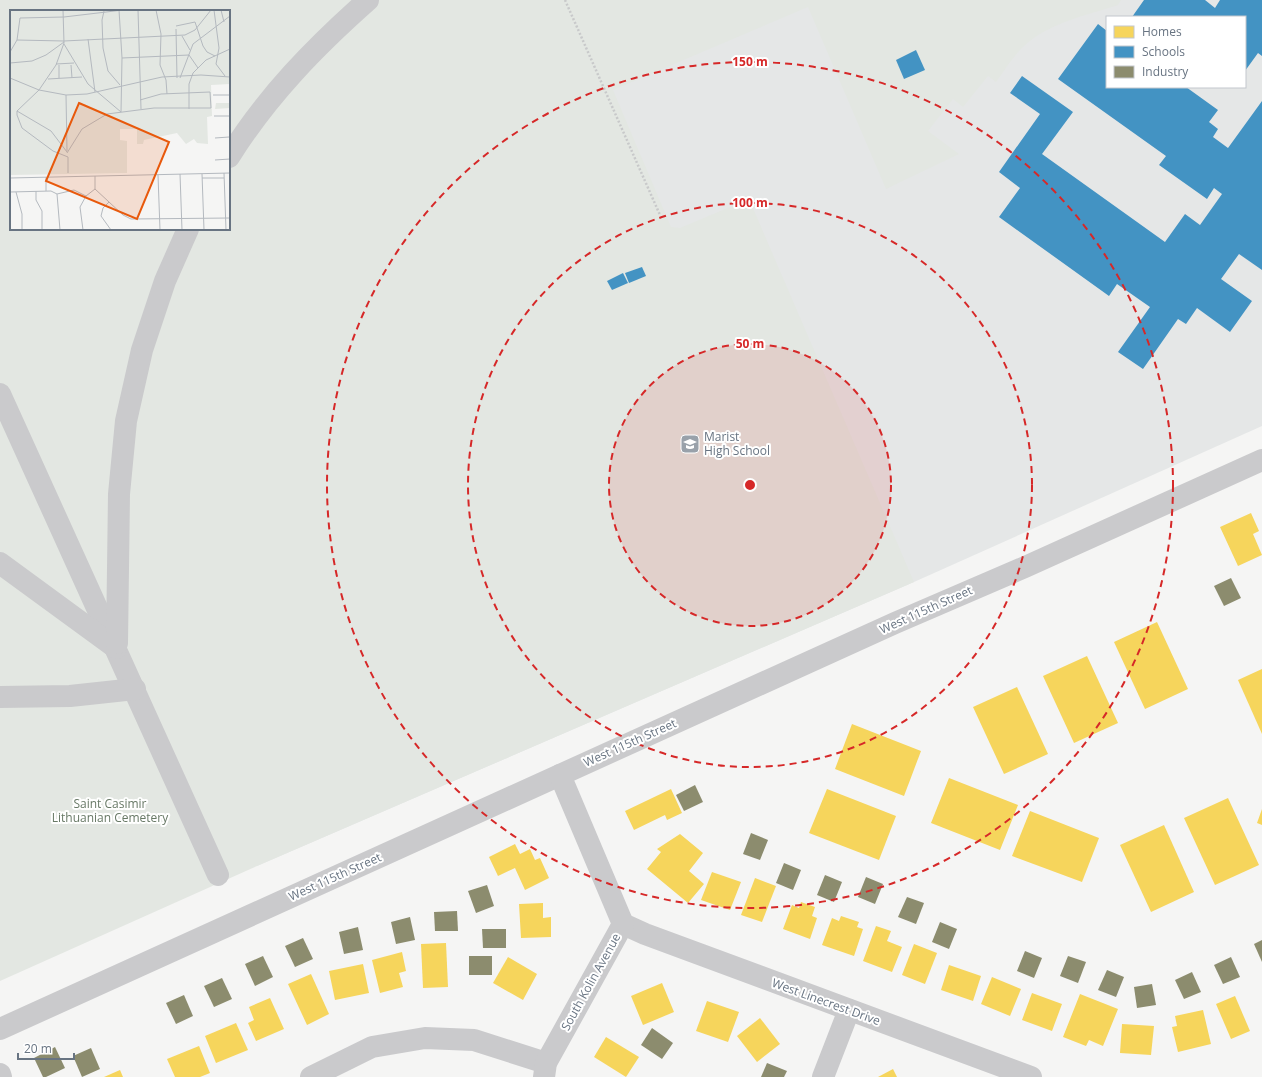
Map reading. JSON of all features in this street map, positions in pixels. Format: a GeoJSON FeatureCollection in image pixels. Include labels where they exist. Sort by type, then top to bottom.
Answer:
{"type":"FeatureCollection","features":[{"type":"Feature","properties":{"kind":"street"},"geometry":{"type":"LineString","coordinates":[[230,155],[282,84],[328,35],[368,0]]}},
{"type":"Feature","properties":{"kind":"street"},"geometry":{"type":"LineString","coordinates":[[116,648],[119,494],[126,421],[145,343],[165,281],[188,230]]}},
{"type":"Feature","properties":{"kind":"street"},"geometry":{"type":"LineString","coordinates":[[0,394],[218,875]]}},
{"type":"Feature","properties":{"kind":"street","name":"West 115th Street"},"geometry":{"type":"LineString","coordinates":[[0,1029],[895,623],[1025,567],[1262,460]]}},
{"type":"Feature","properties":{"kind":"street"},"geometry":{"type":"LineString","coordinates":[[0,563],[116,648]]}},
{"type":"Feature","properties":{"kind":"street"},"geometry":{"type":"LineString","coordinates":[[0,697],[70,696],[135,689]]}},
{"type":"Feature","properties":{"kind":"street","name":"South Kolin Avenue"},"geometry":{"type":"LineString","coordinates":[[545,1070],[623,924],[560,775]]}},
{"type":"Feature","properties":{"kind":"street","name":"West Linecrest Drive"},"geometry":{"type":"LineString","coordinates":[[623,924],[645,934],[1030,1077]]}},
{"type":"Feature","properties":{"kind":"street"},"geometry":{"type":"LineString","coordinates":[[823,1077],[849,1010]]}},
{"type":"Feature","properties":{"kind":"street"},"geometry":{"type":"LineString","coordinates":[[311,1077],[372,1047],[425,1038],[474,1040],[545,1070]]}},
{"type":"Feature","properties":{"kind":"path"},"geometry":{"type":"LineString","coordinates":[[566,0],[660,215]]}},
{"type":"Feature","properties":{"kind":"shaded area","name":"Marist High School"},"geometry":{"type":"Polygon","coordinates":[[[499,0],[1262,0],[1262,426],[914,582],[257,866],[230,228],[499,0]]]}},
{"type":"Feature","properties":{"kind":"green space","name":"Marist High School"},"geometry":{"type":"Polygon","coordinates":[[[0,0],[1121,0],[1118,5],[1067,21],[1043,32],[1022,48],[996,82],[988,76],[963,107],[953,99],[928,131],[959,154],[886,189],[808,7],[613,90],[671,227],[680,228],[749,199],[914,582],[257,866],[0,981],[0,0]]]}},
{"type":"Feature","properties":{"kind":"building: Homes"},"geometry":{"type":"Polygon","coordinates":[[[1251,513],[1259,531],[1253,534],[1262,555],[1238,566],[1220,527],[1251,513]]]}},
{"type":"Feature","properties":{"kind":"building: Homes"},"geometry":{"type":"Polygon","coordinates":[[[1157,622],[1188,689],[1145,709],[1114,642],[1157,622]]]}},
{"type":"Feature","properties":{"kind":"building: Homes"},"geometry":{"type":"Polygon","coordinates":[[[1087,656],[1118,723],[1074,743],[1043,676],[1087,656]]]}},
{"type":"Feature","properties":{"kind":"building: Homes"},"geometry":{"type":"Polygon","coordinates":[[[1262,669],[1262,734],[1238,680],[1262,669]]]}},
{"type":"Feature","properties":{"kind":"building: Homes"},"geometry":{"type":"Polygon","coordinates":[[[1017,687],[1048,754],[1004,774],[973,707],[1017,687]]]}},
{"type":"Feature","properties":{"kind":"building: Homes"},"geometry":{"type":"Polygon","coordinates":[[[852,724],[921,751],[904,796],[835,769],[852,724]]]}},
{"type":"Feature","properties":{"kind":"building: Homes"},"geometry":{"type":"Polygon","coordinates":[[[949,778],[1018,805],[1000,850],[931,823],[949,778]]]}},
{"type":"Feature","properties":{"kind":"building: Homes"},"geometry":{"type":"Polygon","coordinates":[[[671,789],[682,813],[667,820],[665,815],[634,830],[625,811],[671,789]]]}},
{"type":"Feature","properties":{"kind":"building: Homes"},"geometry":{"type":"Polygon","coordinates":[[[827,789],[896,816],[879,860],[809,833],[827,789]]]}},
{"type":"Feature","properties":{"kind":"building: Homes"},"geometry":{"type":"Polygon","coordinates":[[[1228,798],[1259,865],[1215,885],[1184,818],[1228,798]]]}},
{"type":"Feature","properties":{"kind":"building: Homes"},"geometry":{"type":"Polygon","coordinates":[[[1262,809],[1262,825],[1257,823],[1262,809]]]}},
{"type":"Feature","properties":{"kind":"building: Homes"},"geometry":{"type":"Polygon","coordinates":[[[1030,811],[1099,838],[1082,882],[1012,856],[1030,811]]]}},
{"type":"Feature","properties":{"kind":"building: Homes"},"geometry":{"type":"Polygon","coordinates":[[[1164,825],[1194,892],[1151,912],[1120,845],[1164,825]]]}},
{"type":"Feature","properties":{"kind":"building: Homes"},"geometry":{"type":"Polygon","coordinates":[[[680,834],[703,853],[689,871],[704,884],[688,903],[647,869],[661,852],[657,849],[680,834]]]}},
{"type":"Feature","properties":{"kind":"building: Homes"},"geometry":{"type":"Polygon","coordinates":[[[515,844],[520,854],[530,849],[535,860],[540,858],[549,878],[525,890],[515,868],[498,876],[489,857],[515,844]]]}},
{"type":"Feature","properties":{"kind":"building: Homes"},"geometry":{"type":"Polygon","coordinates":[[[712,872],[741,882],[730,910],[701,900],[712,872]]]}},
{"type":"Feature","properties":{"kind":"building: Homes"},"geometry":{"type":"Polygon","coordinates":[[[755,878],[776,886],[762,922],[741,915],[755,878]]]}},
{"type":"Feature","properties":{"kind":"building: Homes"},"geometry":{"type":"Polygon","coordinates":[[[801,902],[815,907],[812,916],[817,918],[810,939],[783,929],[792,905],[799,908],[801,902]]]}},
{"type":"Feature","properties":{"kind":"building: Homes"},"geometry":{"type":"Polygon","coordinates":[[[543,903],[543,918],[551,917],[551,937],[521,938],[519,904],[543,903]]]}},
{"type":"Feature","properties":{"kind":"building: Homes"},"geometry":{"type":"Polygon","coordinates":[[[841,916],[859,922],[857,927],[863,929],[854,956],[822,945],[832,918],[839,921],[841,916]]]}},
{"type":"Feature","properties":{"kind":"building: Homes"},"geometry":{"type":"Polygon","coordinates":[[[876,926],[891,931],[887,941],[902,947],[892,972],[863,961],[876,926]]]}},
{"type":"Feature","properties":{"kind":"building: Homes"},"geometry":{"type":"Polygon","coordinates":[[[446,943],[448,987],[423,988],[421,944],[446,943]]]}},
{"type":"Feature","properties":{"kind":"building: Homes"},"geometry":{"type":"Polygon","coordinates":[[[914,944],[937,953],[925,984],[902,975],[914,944]]]}},
{"type":"Feature","properties":{"kind":"building: Homes"},"geometry":{"type":"Polygon","coordinates":[[[402,952],[406,971],[399,973],[403,987],[380,993],[372,960],[402,952]]]}},
{"type":"Feature","properties":{"kind":"building: Homes"},"geometry":{"type":"Polygon","coordinates":[[[508,957],[537,974],[523,1000],[493,983],[508,957]]]}},
{"type":"Feature","properties":{"kind":"building: Homes"},"geometry":{"type":"Polygon","coordinates":[[[363,964],[369,993],[335,1000],[329,971],[363,964]]]}},
{"type":"Feature","properties":{"kind":"building: Homes"},"geometry":{"type":"Polygon","coordinates":[[[949,965],[981,976],[973,1001],[941,990],[949,965]]]}},
{"type":"Feature","properties":{"kind":"building: Homes"},"geometry":{"type":"Polygon","coordinates":[[[311,974],[329,1014],[307,1025],[288,984],[311,974]]]}},
{"type":"Feature","properties":{"kind":"building: Homes"},"geometry":{"type":"Polygon","coordinates":[[[992,977],[1021,989],[1010,1016],[981,1004],[992,977]]]}},
{"type":"Feature","properties":{"kind":"building: Homes"},"geometry":{"type":"Polygon","coordinates":[[[662,983],[674,1012],[643,1025],[631,996],[662,983]]]}},
{"type":"Feature","properties":{"kind":"building: Homes"},"geometry":{"type":"Polygon","coordinates":[[[1032,993],[1062,1004],[1052,1031],[1022,1020],[1032,993]]]}},
{"type":"Feature","properties":{"kind":"building: Homes"},"geometry":{"type":"Polygon","coordinates":[[[1080,994],[1118,1009],[1103,1046],[1089,1040],[1086,1046],[1063,1037],[1080,994]]]}},
{"type":"Feature","properties":{"kind":"building: Homes"},"geometry":{"type":"Polygon","coordinates":[[[1235,996],[1250,1031],[1231,1039],[1216,1004],[1235,996]]]}},
{"type":"Feature","properties":{"kind":"building: Homes"},"geometry":{"type":"Polygon","coordinates":[[[270,998],[284,1029],[256,1041],[248,1023],[254,1020],[249,1007],[270,998]]]}},
{"type":"Feature","properties":{"kind":"building: Homes"},"geometry":{"type":"Polygon","coordinates":[[[707,1001],[739,1012],[728,1042],[696,1031],[707,1001]]]}},
{"type":"Feature","properties":{"kind":"building: Homes"},"geometry":{"type":"Polygon","coordinates":[[[1203,1010],[1211,1044],[1178,1052],[1172,1027],[1177,1026],[1175,1016],[1203,1010]]]}},
{"type":"Feature","properties":{"kind":"building: Homes"},"geometry":{"type":"Polygon","coordinates":[[[760,1018],[780,1044],[757,1062],[737,1036],[760,1018]]]}},
{"type":"Feature","properties":{"kind":"building: Homes"},"geometry":{"type":"Polygon","coordinates":[[[236,1023],[248,1050],[216,1063],[205,1036],[236,1023]]]}},
{"type":"Feature","properties":{"kind":"building: Homes"},"geometry":{"type":"Polygon","coordinates":[[[1122,1024],[1154,1026],[1151,1055],[1120,1053],[1122,1024]]]}},
{"type":"Feature","properties":{"kind":"building: Homes"},"geometry":{"type":"Polygon","coordinates":[[[606,1037],[639,1057],[626,1077],[594,1057],[606,1037]]]}},
{"type":"Feature","properties":{"kind":"building: Homes"},"geometry":{"type":"Polygon","coordinates":[[[199,1046],[210,1073],[200,1077],[175,1077],[167,1059],[199,1046]]]}},
{"type":"Feature","properties":{"kind":"building: Homes"},"geometry":{"type":"Polygon","coordinates":[[[893,1069],[897,1077],[878,1077],[893,1069]]]}},
{"type":"Feature","properties":{"kind":"building: Homes"},"geometry":{"type":"Polygon","coordinates":[[[120,1070],[123,1077],[104,1077],[120,1070]]]}},
{"type":"Feature","properties":{"kind":"building: Schools"},"geometry":{"type":"Polygon","coordinates":[[[1144,0],[1205,0],[1215,8],[1220,0],[1262,0],[1262,56],[1258,53],[1246,70],[1246,16],[1133,16],[1144,0]]]}},
{"type":"Feature","properties":{"kind":"building: Schools"},"geometry":{"type":"Polygon","coordinates":[[[1098,24],[1106,30],[1106,88],[1187,88],[1218,110],[1209,122],[1218,129],[1213,137],[1228,148],[1262,101],[1262,270],[1239,254],[1221,279],[1252,301],[1230,332],[1197,308],[1186,324],[1178,319],[1143,369],[1118,352],[1150,307],[1117,284],[1109,296],[999,217],[1020,188],[999,172],[1040,114],[1010,93],[1022,76],[1073,112],[1042,154],[1165,242],[1185,214],[1200,225],[1222,194],[1214,188],[1207,199],[1159,165],[1166,156],[1058,79],[1098,24]]]}},
{"type":"Feature","properties":{"kind":"building: Schools"},"geometry":{"type":"Polygon","coordinates":[[[916,50],[925,70],[904,79],[896,60],[916,50]]]}},
{"type":"Feature","properties":{"kind":"building: Schools"},"geometry":{"type":"Polygon","coordinates":[[[642,267],[646,276],[629,283],[625,273],[642,267]]]}},
{"type":"Feature","properties":{"kind":"building: Schools"},"geometry":{"type":"Polygon","coordinates":[[[623,273],[628,283],[612,290],[607,281],[623,273]]]}},
{"type":"Feature","properties":{"kind":"building: Industry"},"geometry":{"type":"Polygon","coordinates":[[[1231,578],[1241,598],[1224,606],[1214,586],[1231,578]]]}},
{"type":"Feature","properties":{"kind":"building: Industry"},"geometry":{"type":"Polygon","coordinates":[[[695,785],[703,802],[684,811],[676,795],[695,785]]]}},
{"type":"Feature","properties":{"kind":"building: Industry"},"geometry":{"type":"Polygon","coordinates":[[[751,833],[768,840],[760,860],[743,854],[751,833]]]}},
{"type":"Feature","properties":{"kind":"building: Industry"},"geometry":{"type":"Polygon","coordinates":[[[784,863],[801,870],[793,890],[776,883],[784,863]]]}},
{"type":"Feature","properties":{"kind":"building: Industry"},"geometry":{"type":"Polygon","coordinates":[[[825,875],[842,882],[834,902],[817,895],[825,875]]]}},
{"type":"Feature","properties":{"kind":"building: Industry"},"geometry":{"type":"Polygon","coordinates":[[[866,877],[883,884],[875,904],[858,897],[866,877]]]}},
{"type":"Feature","properties":{"kind":"building: Industry"},"geometry":{"type":"Polygon","coordinates":[[[487,885],[494,906],[476,913],[468,891],[487,885]]]}},
{"type":"Feature","properties":{"kind":"building: Industry"},"geometry":{"type":"Polygon","coordinates":[[[907,897],[924,903],[916,924],[898,917],[907,897]]]}},
{"type":"Feature","properties":{"kind":"building: Industry"},"geometry":{"type":"Polygon","coordinates":[[[457,911],[458,931],[435,931],[434,912],[457,911]]]}},
{"type":"Feature","properties":{"kind":"building: Industry"},"geometry":{"type":"Polygon","coordinates":[[[410,917],[415,940],[396,944],[391,922],[410,917]]]}},
{"type":"Feature","properties":{"kind":"building: Industry"},"geometry":{"type":"Polygon","coordinates":[[[940,922],[957,929],[949,949],[932,942],[940,922]]]}},
{"type":"Feature","properties":{"kind":"building: Industry"},"geometry":{"type":"Polygon","coordinates":[[[358,927],[363,950],[344,954],[339,932],[358,927]]]}},
{"type":"Feature","properties":{"kind":"building: Industry"},"geometry":{"type":"Polygon","coordinates":[[[482,929],[506,929],[506,948],[483,948],[482,929]]]}},
{"type":"Feature","properties":{"kind":"building: Industry"},"geometry":{"type":"Polygon","coordinates":[[[303,938],[313,959],[295,967],[285,946],[303,938]]]}},
{"type":"Feature","properties":{"kind":"building: Industry"},"geometry":{"type":"Polygon","coordinates":[[[1262,940],[1262,962],[1254,944],[1262,940]]]}},
{"type":"Feature","properties":{"kind":"building: Industry"},"geometry":{"type":"Polygon","coordinates":[[[1025,951],[1042,958],[1034,978],[1017,971],[1025,951]]]}},
{"type":"Feature","properties":{"kind":"building: Industry"},"geometry":{"type":"Polygon","coordinates":[[[263,956],[273,977],[255,986],[245,964],[263,956]]]}},
{"type":"Feature","properties":{"kind":"building: Industry"},"geometry":{"type":"Polygon","coordinates":[[[469,956],[492,956],[492,975],[469,975],[469,956]]]}},
{"type":"Feature","properties":{"kind":"building: Industry"},"geometry":{"type":"Polygon","coordinates":[[[1068,956],[1086,962],[1078,983],[1060,976],[1068,956]]]}},
{"type":"Feature","properties":{"kind":"building: Industry"},"geometry":{"type":"Polygon","coordinates":[[[1231,957],[1240,977],[1223,984],[1214,965],[1231,957]]]}},
{"type":"Feature","properties":{"kind":"building: Industry"},"geometry":{"type":"Polygon","coordinates":[[[1107,970],[1124,977],[1116,997],[1098,990],[1107,970]]]}},
{"type":"Feature","properties":{"kind":"building: Industry"},"geometry":{"type":"Polygon","coordinates":[[[1192,972],[1201,992],[1184,999],[1175,980],[1192,972]]]}},
{"type":"Feature","properties":{"kind":"building: Industry"},"geometry":{"type":"Polygon","coordinates":[[[222,978],[232,999],[214,1007],[204,986],[222,978]]]}},
{"type":"Feature","properties":{"kind":"building: Industry"},"geometry":{"type":"Polygon","coordinates":[[[1152,984],[1156,1005],[1137,1008],[1134,987],[1152,984]]]}},
{"type":"Feature","properties":{"kind":"building: Industry"},"geometry":{"type":"Polygon","coordinates":[[[184,995],[193,1016],[176,1024],[166,1003],[184,995]]]}},
{"type":"Feature","properties":{"kind":"building: Industry"},"geometry":{"type":"Polygon","coordinates":[[[652,1028],[673,1043],[662,1059],[641,1045],[652,1028]]]}},
{"type":"Feature","properties":{"kind":"building: Industry"},"geometry":{"type":"Polygon","coordinates":[[[55,1047],[65,1068],[43,1077],[34,1058],[55,1047]]]}},
{"type":"Feature","properties":{"kind":"building: Industry"},"geometry":{"type":"Polygon","coordinates":[[[91,1048],[100,1069],[82,1077],[73,1056],[91,1048]]]}},
{"type":"Feature","properties":{"kind":"building: Industry"},"geometry":{"type":"Polygon","coordinates":[[[767,1063],[787,1071],[784,1077],[761,1077],[767,1063]]]}},
{"type":"Feature","properties":{"kind":"place","name":"Marist High School"},"geometry":{"type":"Point","coordinates":[690,444]}},
{"type":"Feature","properties":{"kind":"park label","name":"Saint Casimir Lithuanian Cemetery"},"geometry":{"type":"Point","coordinates":[110,811]}}]}
